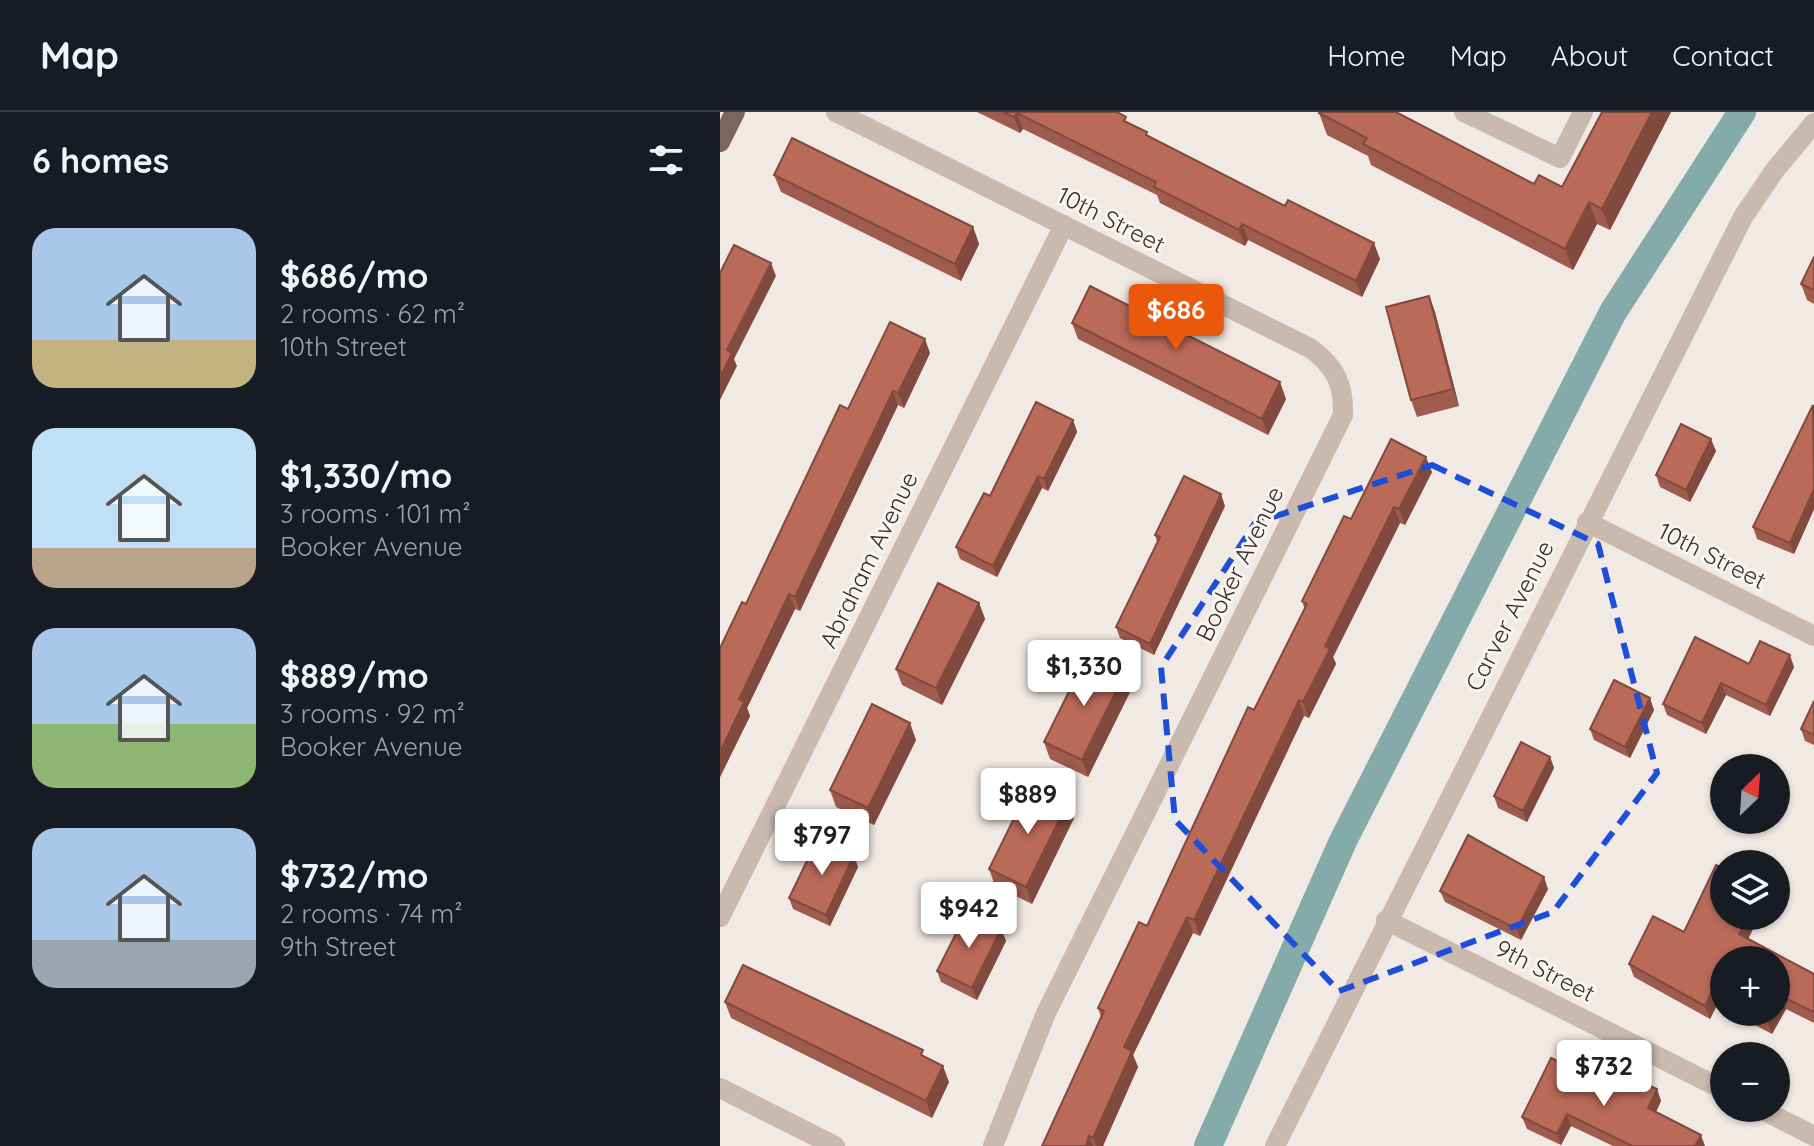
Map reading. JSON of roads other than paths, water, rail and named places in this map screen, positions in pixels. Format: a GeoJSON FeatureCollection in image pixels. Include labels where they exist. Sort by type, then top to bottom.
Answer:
{"type":"FeatureCollection","features":[{"type":"Feature","properties":{"kind":"main road"},"geometry":{"type":"LineString","coordinates":[[720,142],[735,112]]}},
{"type":"Feature","properties":{"kind":"street","name":"10th Street"},"geometry":{"type":"LineString","coordinates":[[836,112],[1310,348],[1326,360],[1338,376],[1344,395]]}},
{"type":"Feature","properties":{"kind":"street"},"geometry":{"type":"LineString","coordinates":[[1464,112],[1560,158],[1583,112]]}},
{"type":"Feature","properties":{"kind":"street","name":"Carver Avenue"},"geometry":{"type":"LineString","coordinates":[[1275,1146],[1386,920],[1743,217],[1811,130]]}},
{"type":"Feature","properties":{"kind":"street","name":"Abraham Avenue"},"geometry":{"type":"LineString","coordinates":[[720,917],[1064,225]]}},
{"type":"Feature","properties":{"kind":"street","name":"Booker Avenue"},"geometry":{"type":"LineString","coordinates":[[993,1146],[1046,1013],[1343,415],[1344,395]]}},
{"type":"Feature","properties":{"kind":"street","name":"10th Street"},"geometry":{"type":"LineString","coordinates":[[1587,522],[1814,636]]}},
{"type":"Feature","properties":{"kind":"street","name":"9th Street"},"geometry":{"type":"LineString","coordinates":[[1386,920],[1710,1083]]}},
{"type":"Feature","properties":{"kind":"street"},"geometry":{"type":"LineString","coordinates":[[720,1088],[835,1146]]}},
{"type":"Feature","properties":{"kind":"street"},"geometry":{"type":"LineString","coordinates":[[1786,1122],[1814,1136]]}},
{"type":"Feature","properties":{"kind":"waterway"},"geometry":{"type":"LineString","coordinates":[[1208,1146],[1343,841],[1613,312],[1742,112]]}}]}
